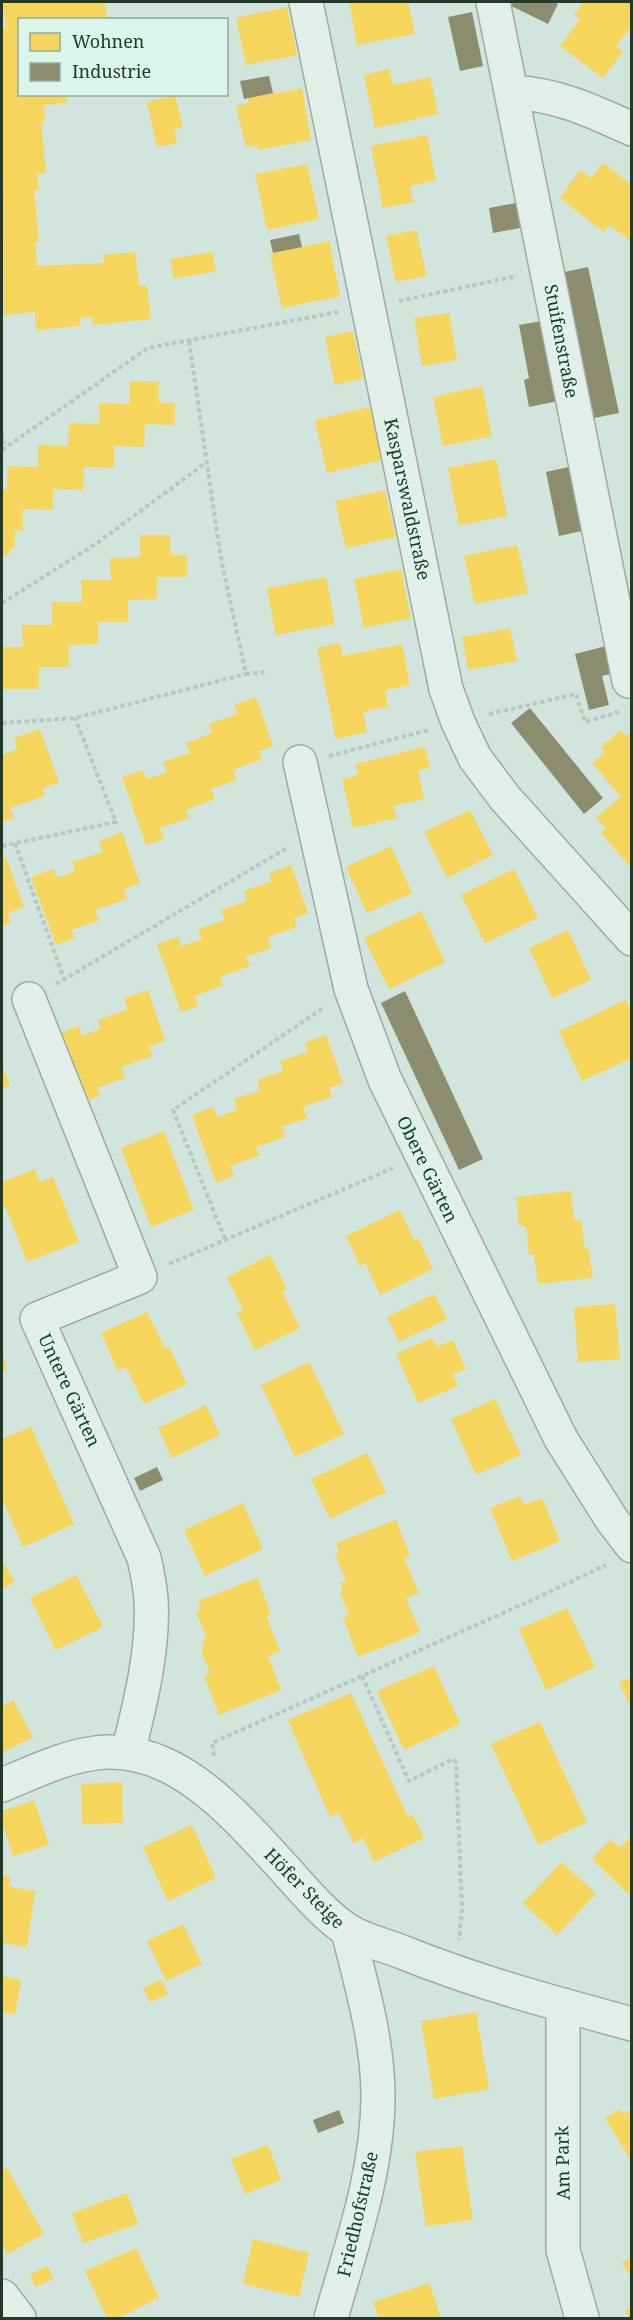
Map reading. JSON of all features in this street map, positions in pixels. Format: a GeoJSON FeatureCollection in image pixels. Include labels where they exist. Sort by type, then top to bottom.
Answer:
{"type":"FeatureCollection","features":[{"type":"Feature","properties":{"kind":"street","name":"Kasparswaldstraße"},"geometry":{"type":"LineString","coordinates":[[306,2],[446,688],[458,722],[475,758],[505,798],[632,939]]}},
{"type":"Feature","properties":{"kind":"street","name":"Stuifenstraße"},"geometry":{"type":"LineString","coordinates":[[493,2],[548,270],[626,696]]}},
{"type":"Feature","properties":{"kind":"street"},"geometry":{"type":"LineString","coordinates":[[512,93],[538,94],[570,101],[632,129]]}},
{"type":"Feature","properties":{"kind":"street","name":"Obere Gärten"},"geometry":{"type":"LineString","coordinates":[[314,759],[314,832],[351,989],[385,1080],[561,1439],[612,1520],[632,1546]]}},
{"type":"Feature","properties":{"kind":"street"},"geometry":{"type":"LineString","coordinates":[[29,999],[140,1277]]}},
{"type":"Feature","properties":{"kind":"street","name":"Untere Gärten"},"geometry":{"type":"LineString","coordinates":[[128,1753],[139,1709],[150,1632],[151,1598],[144,1558],[37,1319],[140,1277]]}},
{"type":"Feature","properties":{"kind":"street","name":"Höfer Steige"},"geometry":{"type":"LineString","coordinates":[[2,1785],[67,1760],[96,1753],[128,1753],[154,1760],[203,1786],[241,1822],[315,1901],[348,1931],[455,1972],[632,2024]]}},
{"type":"Feature","properties":{"kind":"street","name":"Friedhofstraße"},"geometry":{"type":"LineString","coordinates":[[331,2319],[367,2185],[378,2096],[367,2009],[348,1931]]}},
{"type":"Feature","properties":{"kind":"street","name":"Am Park"},"geometry":{"type":"LineString","coordinates":[[563,2005],[563,2250],[582,2319]]}},
{"type":"Feature","properties":{"kind":"street"},"geometry":{"type":"LineString","coordinates":[[2,2296],[19,2319]]}},
{"type":"Feature","properties":{"kind":"path"},"geometry":{"type":"LineString","coordinates":[[400,301],[548,270]]}},
{"type":"Feature","properties":{"kind":"path"},"geometry":{"type":"LineString","coordinates":[[3,449],[148,348],[340,312]]}},
{"type":"Feature","properties":{"kind":"path"},"geometry":{"type":"LineString","coordinates":[[189,341],[231,614],[246,675]]}},
{"type":"Feature","properties":{"kind":"path"},"geometry":{"type":"LineString","coordinates":[[2,432],[3,449]]}},
{"type":"Feature","properties":{"kind":"path"},"geometry":{"type":"LineString","coordinates":[[2,603],[97,543],[207,462]]}},
{"type":"Feature","properties":{"kind":"path"},"geometry":{"type":"LineString","coordinates":[[2,723],[75,718],[264,672]]}},
{"type":"Feature","properties":{"kind":"path"},"geometry":{"type":"LineString","coordinates":[[314,759],[576,694],[585,722],[626,696]]}},
{"type":"Feature","properties":{"kind":"path"},"geometry":{"type":"LineString","coordinates":[[2,846],[116,822],[75,718]]}},
{"type":"Feature","properties":{"kind":"path"},"geometry":{"type":"LineString","coordinates":[[29,999],[314,832]]}},
{"type":"Feature","properties":{"kind":"path"},"geometry":{"type":"LineString","coordinates":[[15,843],[64,979]]}},
{"type":"Feature","properties":{"kind":"path"},"geometry":{"type":"LineString","coordinates":[[225,1239],[173,1110],[351,989]]}},
{"type":"Feature","properties":{"kind":"path"},"geometry":{"type":"LineString","coordinates":[[140,1277],[422,1156]]}},
{"type":"Feature","properties":{"kind":"path"},"geometry":{"type":"LineString","coordinates":[[212,1743],[602,1567]]}},
{"type":"Feature","properties":{"kind":"path"},"geometry":{"type":"LineString","coordinates":[[362,1676],[409,1781],[453,1759],[456,1763],[462,1909],[455,1972]]}},
{"type":"Feature","properties":{"kind":"building: Wohnen"},"geometry":{"type":"Polygon","coordinates":[[[3,2],[105,2],[107,18],[18,18],[18,96],[66,96],[67,103],[44,105],[45,121],[41,121],[46,173],[37,173],[39,190],[34,190],[39,242],[35,242],[37,266],[104,263],[103,255],[135,252],[139,286],[147,285],[151,319],[93,325],[92,317],[79,318],[80,326],[36,330],[35,312],[4,315],[2,28],[6,28],[3,2]]]}},
{"type":"Feature","properties":{"kind":"building: Wohnen"},"geometry":{"type":"Polygon","coordinates":[[[349,2],[408,2],[415,34],[357,45],[349,2]]]}},
{"type":"Feature","properties":{"kind":"building: Wohnen"},"geometry":{"type":"Polygon","coordinates":[[[583,2],[632,2],[632,26],[616,46],[623,52],[603,78],[560,46],[580,19],[574,15],[583,2]]]}},
{"type":"Feature","properties":{"kind":"building: Wohnen"},"geometry":{"type":"Polygon","coordinates":[[[287,7],[297,55],[246,65],[236,18],[287,7]]]}},
{"type":"Feature","properties":{"kind":"building: Wohnen"},"geometry":{"type":"Polygon","coordinates":[[[389,69],[393,85],[430,77],[438,114],[375,128],[364,75],[389,69]]]}},
{"type":"Feature","properties":{"kind":"building: Wohnen"},"geometry":{"type":"Polygon","coordinates":[[[302,88],[311,140],[258,150],[257,145],[246,147],[236,106],[249,103],[248,98],[302,88]]]}},
{"type":"Feature","properties":{"kind":"building: Wohnen"},"geometry":{"type":"Polygon","coordinates":[[[175,96],[183,127],[174,129],[177,143],[157,147],[147,102],[175,96]]]}},
{"type":"Feature","properties":{"kind":"building: Wohnen"},"geometry":{"type":"Polygon","coordinates":[[[427,135],[436,180],[410,186],[413,202],[383,208],[371,146],[427,135]]]}},
{"type":"Feature","properties":{"kind":"building: Wohnen"},"geometry":{"type":"Polygon","coordinates":[[[603,163],[632,185],[632,242],[609,225],[604,232],[560,198],[580,170],[591,178],[603,163]]]}},
{"type":"Feature","properties":{"kind":"building: Wohnen"},"geometry":{"type":"Polygon","coordinates":[[[307,164],[319,219],[267,230],[255,174],[307,164]]]}},
{"type":"Feature","properties":{"kind":"building: Wohnen"},"geometry":{"type":"Polygon","coordinates":[[[416,230],[427,276],[396,282],[386,236],[416,230]]]}},
{"type":"Feature","properties":{"kind":"building: Wohnen"},"geometry":{"type":"Polygon","coordinates":[[[329,241],[340,296],[282,308],[270,254],[329,241]]]}},
{"type":"Feature","properties":{"kind":"building: Wohnen"},"geometry":{"type":"Polygon","coordinates":[[[212,252],[216,271],[174,279],[170,259],[212,252]]]}},
{"type":"Feature","properties":{"kind":"building: Wohnen"},"geometry":{"type":"Polygon","coordinates":[[[449,313],[457,360],[422,366],[414,318],[449,313]]]}},
{"type":"Feature","properties":{"kind":"building: Wohnen"},"geometry":{"type":"Polygon","coordinates":[[[353,331],[363,378],[335,385],[325,337],[353,331]]]}},
{"type":"Feature","properties":{"kind":"building: Wohnen"},"geometry":{"type":"Polygon","coordinates":[[[130,381],[159,382],[159,403],[175,403],[175,425],[145,424],[144,447],[114,446],[114,468],[84,467],[83,490],[53,489],[53,510],[23,509],[23,531],[15,531],[15,546],[5,556],[2,555],[2,489],[7,489],[8,466],[38,467],[38,445],[68,446],[69,423],[99,424],[99,403],[129,404],[130,381]]]}},
{"type":"Feature","properties":{"kind":"building: Wohnen"},"geometry":{"type":"Polygon","coordinates":[[[482,386],[492,436],[443,446],[433,397],[482,386]]]}},
{"type":"Feature","properties":{"kind":"building: Wohnen"},"geometry":{"type":"Polygon","coordinates":[[[370,407],[383,460],[327,473],[315,420],[370,407]]]}},
{"type":"Feature","properties":{"kind":"building: Wohnen"},"geometry":{"type":"Polygon","coordinates":[[[496,459],[507,516],[459,525],[448,468],[496,459]]]}},
{"type":"Feature","properties":{"kind":"building: Wohnen"},"geometry":{"type":"Polygon","coordinates":[[[385,490],[396,537],[346,548],[335,501],[385,490]]]}},
{"type":"Feature","properties":{"kind":"building: Wohnen"},"geometry":{"type":"Polygon","coordinates":[[[140,535],[170,535],[171,555],[187,555],[187,577],[157,577],[157,599],[128,600],[128,622],[98,622],[98,644],[69,645],[69,667],[39,667],[39,689],[2,689],[2,647],[23,647],[22,625],[52,625],[52,602],[82,602],[81,580],[111,580],[110,558],[140,557],[140,535]]]}},
{"type":"Feature","properties":{"kind":"building: Wohnen"},"geometry":{"type":"Polygon","coordinates":[[[517,545],[528,593],[475,604],[464,556],[517,545]]]}},
{"type":"Feature","properties":{"kind":"building: Wohnen"},"geometry":{"type":"Polygon","coordinates":[[[401,569],[411,618],[364,628],[354,579],[401,569]]]}},
{"type":"Feature","properties":{"kind":"building: Wohnen"},"geometry":{"type":"Polygon","coordinates":[[[326,577],[335,624],[276,635],[267,588],[326,577]]]}},
{"type":"Feature","properties":{"kind":"building: Wohnen"},"geometry":{"type":"Polygon","coordinates":[[[510,628],[517,661],[468,670],[462,637],[510,628]]]}},
{"type":"Feature","properties":{"kind":"building: Wohnen"},"geometry":{"type":"Polygon","coordinates":[[[340,643],[343,656],[402,644],[410,685],[385,690],[388,707],[363,712],[367,732],[336,739],[317,648],[340,643]]]}},
{"type":"Feature","properties":{"kind":"building: Wohnen"},"geometry":{"type":"Polygon","coordinates":[[[256,697],[273,746],[259,751],[262,759],[233,770],[237,780],[211,789],[215,799],[186,810],[189,818],[160,828],[164,839],[146,845],[122,777],[143,770],[147,779],[167,772],[163,762],[190,753],[186,743],[212,733],[209,724],[237,714],[234,705],[256,697]]]}},
{"type":"Feature","properties":{"kind":"building: Wohnen"},"geometry":{"type":"Polygon","coordinates":[[[40,729],[59,782],[43,788],[45,796],[10,808],[14,818],[2,822],[2,755],[17,749],[14,738],[40,729]]]}},
{"type":"Feature","properties":{"kind":"building: Wohnen"},"geometry":{"type":"Polygon","coordinates":[[[621,730],[626,736],[632,731],[632,869],[601,833],[606,829],[596,817],[621,797],[592,763],[605,752],[601,747],[621,730]]]}},
{"type":"Feature","properties":{"kind":"building: Wohnen"},"geometry":{"type":"Polygon","coordinates":[[[425,747],[430,768],[418,770],[424,799],[393,806],[397,818],[353,828],[342,779],[358,775],[355,764],[425,747]]]}},
{"type":"Feature","properties":{"kind":"building: Wohnen"},"geometry":{"type":"Polygon","coordinates":[[[470,810],[493,855],[447,878],[424,832],[470,810]]]}},
{"type":"Feature","properties":{"kind":"building: Wohnen"},"geometry":{"type":"Polygon","coordinates":[[[122,832],[140,883],[124,889],[127,899],[95,910],[99,920],[71,930],[75,938],[56,945],[31,877],[53,869],[57,878],[75,871],[72,862],[102,852],[99,841],[122,832]]]}},
{"type":"Feature","properties":{"kind":"building: Wohnen"},"geometry":{"type":"Polygon","coordinates":[[[391,846],[412,893],[367,913],[346,867],[391,846]]]}},
{"type":"Feature","properties":{"kind":"building: Wohnen"},"geometry":{"type":"Polygon","coordinates":[[[6,857],[24,907],[8,913],[11,923],[2,926],[2,858],[6,857]]]}},
{"type":"Feature","properties":{"kind":"building: Wohnen"},"geometry":{"type":"Polygon","coordinates":[[[291,865],[308,913],[294,918],[297,927],[268,937],[271,948],[246,957],[250,966],[220,977],[223,985],[195,996],[198,1006],[181,1012],[157,944],[178,937],[182,946],[202,939],[198,929],[225,920],[221,910],[247,901],[244,891],[272,881],[269,873],[291,865]]]}},
{"type":"Feature","properties":{"kind":"building: Wohnen"},"geometry":{"type":"Polygon","coordinates":[[[514,869],[538,918],[485,943],[461,895],[514,869]]]}},
{"type":"Feature","properties":{"kind":"building: Wohnen"},"geometry":{"type":"Polygon","coordinates":[[[421,911],[445,962],[389,989],[364,938],[421,911]]]}},
{"type":"Feature","properties":{"kind":"building: Wohnen"},"geometry":{"type":"Polygon","coordinates":[[[568,930],[591,980],[552,998],[529,948],[568,930]]]}},
{"type":"Feature","properties":{"kind":"building: Wohnen"},"geometry":{"type":"Polygon","coordinates":[[[148,990],[165,1041],[149,1046],[153,1056],[121,1067],[125,1078],[97,1088],[100,1096],[81,1103],[57,1034],[79,1026],[82,1036],[100,1029],[98,1020],[128,1009],[124,998],[148,990]]]}},
{"type":"Feature","properties":{"kind":"building: Wohnen"},"geometry":{"type":"Polygon","coordinates":[[[626,1000],[632,1013],[632,1058],[582,1081],[559,1031],[626,1000]]]}},
{"type":"Feature","properties":{"kind":"building: Wohnen"},"geometry":{"type":"Polygon","coordinates":[[[326,1035],[343,1083],[329,1088],[332,1097],[303,1107],[307,1118],[282,1127],[285,1137],[256,1147],[259,1156],[230,1166],[234,1176],[216,1183],[192,1115],[213,1107],[217,1117],[237,1110],[234,1099],[260,1090],[257,1080],[283,1071],[280,1061],[308,1052],[304,1043],[326,1035]]]}},
{"type":"Feature","properties":{"kind":"building: Wohnen"},"geometry":{"type":"Polygon","coordinates":[[[2,1064],[10,1085],[2,1089],[2,1064]]]}},
{"type":"Feature","properties":{"kind":"building: Wohnen"},"geometry":{"type":"Polygon","coordinates":[[[164,1131],[194,1210],[151,1227],[121,1148],[164,1131]]]}},
{"type":"Feature","properties":{"kind":"building: Wohnen"},"geometry":{"type":"Polygon","coordinates":[[[35,1169],[40,1182],[53,1177],[79,1242],[27,1262],[6,1208],[2,1209],[2,1182],[35,1169]]]}},
{"type":"Feature","properties":{"kind":"building: Wohnen"},"geometry":{"type":"Polygon","coordinates":[[[571,1191],[574,1220],[581,1220],[585,1249],[589,1249],[593,1278],[538,1284],[534,1254],[529,1255],[526,1226],[519,1226],[516,1197],[571,1191]]]}},
{"type":"Feature","properties":{"kind":"building: Wohnen"},"geometry":{"type":"Polygon","coordinates":[[[400,1210],[414,1240],[418,1238],[433,1269],[380,1295],[365,1263],[360,1266],[346,1236],[400,1210]]]}},
{"type":"Feature","properties":{"kind":"building: Wohnen"},"geometry":{"type":"Polygon","coordinates":[[[270,1255],[287,1289],[282,1291],[300,1328],[255,1350],[237,1313],[243,1310],[227,1277],[270,1255]]]}},
{"type":"Feature","properties":{"kind":"building: Wohnen"},"geometry":{"type":"Polygon","coordinates":[[[434,1294],[447,1319],[399,1342],[387,1317],[434,1294]]]}},
{"type":"Feature","properties":{"kind":"building: Wohnen"},"geometry":{"type":"Polygon","coordinates":[[[615,1304],[620,1359],[578,1362],[574,1307],[615,1304]]]}},
{"type":"Feature","properties":{"kind":"building: Wohnen"},"geometry":{"type":"Polygon","coordinates":[[[147,1312],[165,1348],[169,1347],[187,1384],[144,1404],[126,1367],[118,1371],[101,1333],[147,1312]]]}},
{"type":"Feature","properties":{"kind":"building: Wohnen"},"geometry":{"type":"Polygon","coordinates":[[[432,1338],[437,1347],[453,1340],[466,1369],[453,1374],[458,1386],[418,1403],[396,1354],[432,1338]]]}},
{"type":"Feature","properties":{"kind":"building: Wohnen"},"geometry":{"type":"Polygon","coordinates":[[[2,1349],[7,1370],[2,1371],[2,1349]]]}},
{"type":"Feature","properties":{"kind":"building: Wohnen"},"geometry":{"type":"Polygon","coordinates":[[[309,1362],[344,1434],[295,1457],[261,1385],[309,1362]]]}},
{"type":"Feature","properties":{"kind":"building: Wohnen"},"geometry":{"type":"Polygon","coordinates":[[[495,1399],[521,1455],[476,1475],[451,1419],[495,1399]]]}},
{"type":"Feature","properties":{"kind":"building: Wohnen"},"geometry":{"type":"Polygon","coordinates":[[[206,1405],[220,1435],[172,1458],[158,1428],[206,1405]]]}},
{"type":"Feature","properties":{"kind":"building: Wohnen"},"geometry":{"type":"Polygon","coordinates":[[[31,1427],[74,1524],[23,1547],[2,1498],[2,1439],[31,1427]]]}},
{"type":"Feature","properties":{"kind":"building: Wohnen"},"geometry":{"type":"Polygon","coordinates":[[[367,1453],[386,1492],[330,1519],[311,1479],[367,1453]]]}},
{"type":"Feature","properties":{"kind":"building: Wohnen"},"geometry":{"type":"Polygon","coordinates":[[[520,1496],[524,1505],[542,1498],[560,1541],[512,1561],[490,1508],[520,1496]]]}},
{"type":"Feature","properties":{"kind":"building: Wohnen"},"geometry":{"type":"Polygon","coordinates":[[[243,1503],[263,1549],[205,1576],[184,1530],[243,1503]]]}},
{"type":"Feature","properties":{"kind":"building: Wohnen"},"geometry":{"type":"Polygon","coordinates":[[[396,1520],[410,1556],[404,1558],[419,1593],[406,1598],[420,1632],[358,1657],[343,1618],[349,1615],[340,1592],[343,1590],[340,1583],[346,1581],[335,1554],[339,1552],[336,1543],[396,1520]]]}},
{"type":"Feature","properties":{"kind":"building: Wohnen"},"geometry":{"type":"Polygon","coordinates":[[[2,1561],[15,1581],[2,1590],[2,1561]]]}},
{"type":"Feature","properties":{"kind":"building: Wohnen"},"geometry":{"type":"Polygon","coordinates":[[[76,1575],[103,1627],[56,1650],[30,1598],[76,1575]]]}},
{"type":"Feature","properties":{"kind":"building: Wohnen"},"geometry":{"type":"Polygon","coordinates":[[[257,1578],[271,1614],[266,1616],[280,1651],[268,1656],[281,1690],[219,1715],[204,1676],[210,1673],[201,1650],[204,1648],[201,1641],[207,1639],[196,1612],[201,1609],[198,1601],[257,1578]]]}},
{"type":"Feature","properties":{"kind":"building: Wohnen"},"geometry":{"type":"Polygon","coordinates":[[[567,1608],[595,1667],[546,1690],[519,1629],[567,1608]]]}},
{"type":"Feature","properties":{"kind":"building: Wohnen"},"geometry":{"type":"Polygon","coordinates":[[[434,1666],[460,1724],[404,1750],[377,1691],[434,1666]]]}},
{"type":"Feature","properties":{"kind":"building: Wohnen"},"geometry":{"type":"Polygon","coordinates":[[[632,1677],[632,1710],[619,1682],[632,1677]]]}},
{"type":"Feature","properties":{"kind":"building: Wohnen"},"geometry":{"type":"Polygon","coordinates":[[[351,1693],[408,1817],[413,1815],[424,1838],[374,1862],[363,1838],[353,1843],[339,1813],[330,1817],[288,1720],[351,1693]]]}},
{"type":"Feature","properties":{"kind":"building: Wohnen"},"geometry":{"type":"Polygon","coordinates":[[[13,1700],[33,1737],[2,1753],[2,1706],[13,1700]]]}},
{"type":"Feature","properties":{"kind":"building: Wohnen"},"geometry":{"type":"Polygon","coordinates":[[[540,1722],[587,1822],[538,1845],[491,1744],[540,1722]]]}},
{"type":"Feature","properties":{"kind":"building: Wohnen"},"geometry":{"type":"Polygon","coordinates":[[[122,1782],[123,1823],[82,1824],[81,1784],[122,1782]]]}},
{"type":"Feature","properties":{"kind":"building: Wohnen"},"geometry":{"type":"Polygon","coordinates":[[[34,1800],[49,1845],[13,1856],[2,1822],[2,1811],[34,1800]]]}},
{"type":"Feature","properties":{"kind":"building: Wohnen"},"geometry":{"type":"Polygon","coordinates":[[[192,1825],[216,1878],[168,1901],[143,1847],[192,1825]]]}},
{"type":"Feature","properties":{"kind":"building: Wohnen"},"geometry":{"type":"Polygon","coordinates":[[[632,1835],[632,1893],[629,1895],[592,1859],[611,1839],[619,1848],[632,1835]]]}},
{"type":"Feature","properties":{"kind":"building: Wohnen"},"geometry":{"type":"Polygon","coordinates":[[[562,1862],[596,1894],[557,1935],[523,1903],[562,1862]]]}},
{"type":"Feature","properties":{"kind":"building: Wohnen"},"geometry":{"type":"Polygon","coordinates":[[[2,1875],[10,1876],[9,1887],[35,1891],[27,1947],[2,1943],[2,1875]]]}},
{"type":"Feature","properties":{"kind":"building: Wohnen"},"geometry":{"type":"Polygon","coordinates":[[[183,1924],[202,1964],[166,1981],[147,1941],[183,1924]]]}},
{"type":"Feature","properties":{"kind":"building: Wohnen"},"geometry":{"type":"Polygon","coordinates":[[[2,1976],[21,1980],[15,2015],[2,2012],[2,1976]]]}},
{"type":"Feature","properties":{"kind":"building: Wohnen"},"geometry":{"type":"Polygon","coordinates":[[[161,1979],[168,1994],[150,2002],[143,1988],[161,1979]]]}},
{"type":"Feature","properties":{"kind":"building: Wohnen"},"geometry":{"type":"Polygon","coordinates":[[[476,2012],[489,2089],[434,2099],[421,2021],[476,2012]]]}},
{"type":"Feature","properties":{"kind":"building: Wohnen"},"geometry":{"type":"Polygon","coordinates":[[[620,2109],[623,2114],[632,2109],[632,2162],[605,2118],[620,2109]]]}},
{"type":"Feature","properties":{"kind":"building: Wohnen"},"geometry":{"type":"Polygon","coordinates":[[[268,2145],[281,2180],[245,2194],[231,2159],[268,2145]]]}},
{"type":"Feature","properties":{"kind":"building: Wohnen"},"geometry":{"type":"Polygon","coordinates":[[[462,2146],[473,2220],[426,2226],[415,2152],[462,2146]]]}},
{"type":"Feature","properties":{"kind":"building: Wohnen"},"geometry":{"type":"Polygon","coordinates":[[[7,2168],[44,2234],[7,2254],[2,2244],[2,2171],[7,2168]]]}},
{"type":"Feature","properties":{"kind":"building: Wohnen"},"geometry":{"type":"Polygon","coordinates":[[[127,2193],[138,2224],[83,2243],[72,2213],[127,2193]]]}},
{"type":"Feature","properties":{"kind":"building: Wohnen"},"geometry":{"type":"Polygon","coordinates":[[[253,2239],[309,2253],[299,2297],[243,2284],[253,2239]]]}},
{"type":"Feature","properties":{"kind":"building: Wohnen"},"geometry":{"type":"Polygon","coordinates":[[[136,2248],[159,2298],[118,2318],[107,2318],[85,2271],[136,2248]]]}},
{"type":"Feature","properties":{"kind":"building: Wohnen"},"geometry":{"type":"Polygon","coordinates":[[[632,2257],[632,2279],[622,2262],[632,2257]]]}},
{"type":"Feature","properties":{"kind":"building: Wohnen"},"geometry":{"type":"Polygon","coordinates":[[[48,2266],[53,2279],[35,2287],[30,2274],[48,2266]]]}},
{"type":"Feature","properties":{"kind":"building: Wohnen"},"geometry":{"type":"Polygon","coordinates":[[[429,2283],[441,2318],[379,2318],[373,2302],[429,2283]]]}},
{"type":"Feature","properties":{"kind":"building: Wohnen"},"geometry":{"type":"Polygon","coordinates":[[[632,2308],[632,2318],[629,2318],[625,2311],[632,2308]]]}},
{"type":"Feature","properties":{"kind":"building: Industrie"},"geometry":{"type":"Polygon","coordinates":[[[513,2],[558,4],[548,24],[511,6],[513,2]]]}},
{"type":"Feature","properties":{"kind":"building: Industrie"},"geometry":{"type":"Polygon","coordinates":[[[472,12],[483,66],[460,71],[448,17],[472,12]]]}},
{"type":"Feature","properties":{"kind":"building: Industrie"},"geometry":{"type":"Polygon","coordinates":[[[269,76],[273,93],[244,99],[240,81],[269,76]]]}},
{"type":"Feature","properties":{"kind":"building: Industrie"},"geometry":{"type":"Polygon","coordinates":[[[516,203],[520,228],[493,233],[489,208],[516,203]]]}},
{"type":"Feature","properties":{"kind":"building: Industrie"},"geometry":{"type":"Polygon","coordinates":[[[299,234],[302,247],[273,253],[270,240],[299,234]]]}},
{"type":"Feature","properties":{"kind":"building: Industrie"},"geometry":{"type":"Polygon","coordinates":[[[588,267],[619,413],[594,418],[564,272],[588,267]]]}},
{"type":"Feature","properties":{"kind":"building: Industrie"},"geometry":{"type":"Polygon","coordinates":[[[542,321],[558,401],[529,407],[524,380],[529,378],[519,325],[542,321]]]}},
{"type":"Feature","properties":{"kind":"building: Industrie"},"geometry":{"type":"Polygon","coordinates":[[[573,466],[586,530],[559,536],[546,472],[573,466]]]}},
{"type":"Feature","properties":{"kind":"building: Industrie"},"geometry":{"type":"Polygon","coordinates":[[[606,646],[613,673],[602,676],[609,705],[589,710],[575,654],[606,646]]]}},
{"type":"Feature","properties":{"kind":"building: Industrie"},"geometry":{"type":"Polygon","coordinates":[[[530,708],[603,798],[584,814],[511,723],[530,708]]]}},
{"type":"Feature","properties":{"kind":"building: Industrie"},"geometry":{"type":"Polygon","coordinates":[[[405,991],[483,1159],[459,1170],[381,1003],[405,991]]]}},
{"type":"Feature","properties":{"kind":"building: Industrie"},"geometry":{"type":"Polygon","coordinates":[[[157,1467],[163,1480],[140,1491],[134,1478],[157,1467]]]}},
{"type":"Feature","properties":{"kind":"building: Industrie"},"geometry":{"type":"Polygon","coordinates":[[[339,2110],[344,2123],[318,2133],[313,2120],[339,2110]]]}}]}
